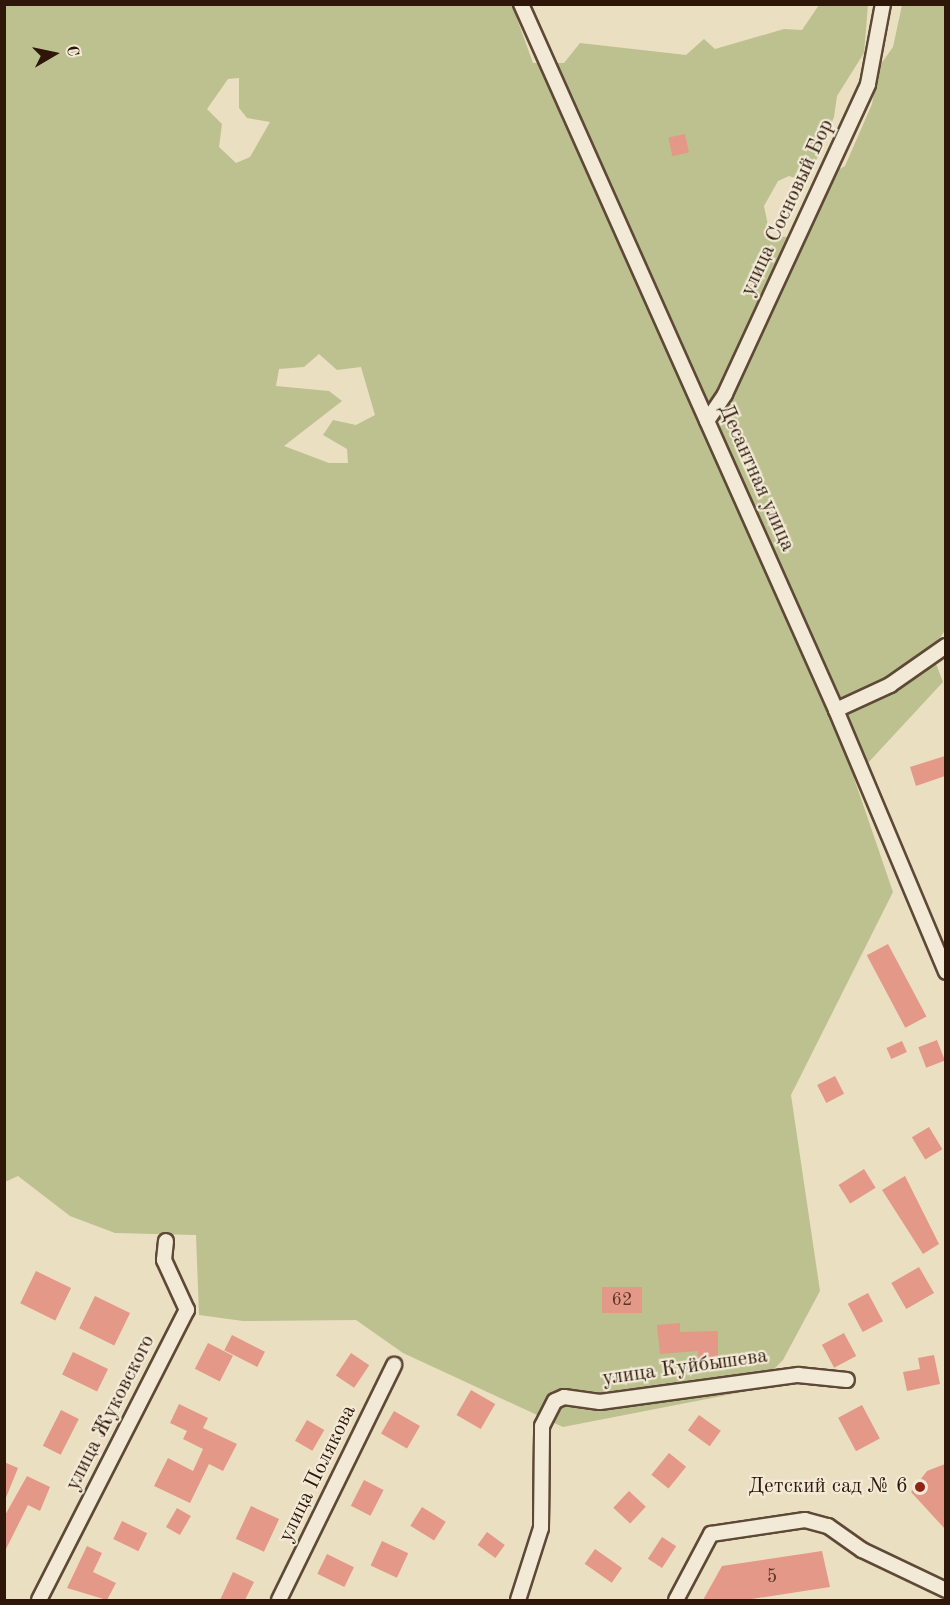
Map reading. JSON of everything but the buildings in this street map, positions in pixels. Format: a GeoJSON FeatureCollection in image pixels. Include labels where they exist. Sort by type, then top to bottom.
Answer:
{"type":"FeatureCollection","features":[{"type":"Feature","properties":{"kind":"street","name":"Десантная улица"},"geometry":{"type":"LineString","coordinates":[[521,4],[836,711],[945,972]]}},
{"type":"Feature","properties":{"kind":"street","name":"улица Сосновый Бор"},"geometry":{"type":"LineString","coordinates":[[707,421],[725,394],[868,84],[883,4]]}},
{"type":"Feature","properties":{"kind":"street"},"geometry":{"type":"LineString","coordinates":[[836,711],[890,685],[945,646]]}},
{"type":"Feature","properties":{"kind":"street","name":"улица Жуковского"},"geometry":{"type":"LineString","coordinates":[[39,1600],[187,1310],[165,1260],[166,1241]]}},
{"type":"Feature","properties":{"kind":"street","name":"улица Полякова"},"geometry":{"type":"LineString","coordinates":[[279,1600],[394,1365]]}},
{"type":"Feature","properties":{"kind":"street","name":"улица Куйбышева"},"geometry":{"type":"LineString","coordinates":[[518,1600],[541,1528],[542,1426],[555,1401],[564,1397],[600,1402],[798,1375],[847,1380]]}},
{"type":"Feature","properties":{"kind":"street"},"geometry":{"type":"LineString","coordinates":[[676,1600],[711,1534],[805,1521],[828,1526],[862,1550],[945,1590]]}},
{"type":"Feature","properties":{"kind":"green space"},"geometry":{"type":"Polygon","coordinates":[[[5,5],[512,5],[533,63],[564,63],[580,43],[686,55],[704,39],[715,49],[784,29],[802,30],[819,5],[868,5],[864,53],[837,96],[834,117],[813,168],[798,179],[789,176],[778,181],[764,206],[770,235],[787,237],[786,244],[804,225],[823,178],[845,166],[872,104],[878,68],[893,47],[902,5],[945,5],[946,629],[931,651],[943,682],[854,778],[893,892],[791,1095],[820,1291],[783,1360],[753,1390],[563,1427],[403,1353],[356,1320],[243,1321],[199,1315],[196,1235],[115,1233],[70,1216],[18,1176],[5,1182],[5,5]],[[239,78],[228,79],[207,109],[222,124],[219,147],[236,163],[250,157],[270,122],[247,118],[239,108],[239,78]],[[319,354],[304,367],[279,369],[276,386],[329,391],[342,401],[284,446],[329,463],[348,463],[347,449],[323,435],[333,420],[356,425],[375,415],[361,367],[337,370],[319,354]]]}},
{"type":"Feature","properties":{"kind":"place","name":"Детский сад № 6"},"geometry":{"type":"Point","coordinates":[920,1487]}}]}
